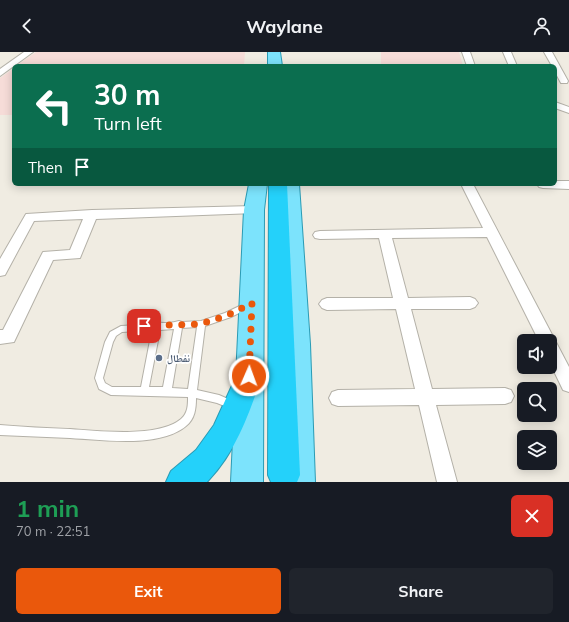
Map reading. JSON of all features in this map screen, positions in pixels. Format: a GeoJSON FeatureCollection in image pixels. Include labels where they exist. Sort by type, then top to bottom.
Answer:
{"type":"FeatureCollection","features":[{"type":"Feature","properties":{"kind":"highway"},"geometry":{"type":"LineString","coordinates":[[268,186],[284,477]]}},
{"type":"Feature","properties":{"kind":"highway"},"geometry":{"type":"LineString","coordinates":[[278,186],[284,477]]}},
{"type":"Feature","properties":{"kind":"highway"},"geometry":{"type":"LineString","coordinates":[[182,482],[200,468],[213,453],[222,441],[235,416],[243,416],[249,376]]}},
{"type":"Feature","properties":{"kind":"main road"},"geometry":{"type":"LineString","coordinates":[[264,52],[264,64]]}},
{"type":"Feature","properties":{"kind":"main road"},"geometry":{"type":"LineString","coordinates":[[274,52],[275,64]]}},
{"type":"Feature","properties":{"kind":"main road"},"geometry":{"type":"LineString","coordinates":[[249,376],[254,210],[258,186]]}},
{"type":"Feature","properties":{"kind":"main road"},"geometry":{"type":"LineString","coordinates":[[284,477],[297,344],[290,186]]}},
{"type":"Feature","properties":{"kind":"main road"},"geometry":{"type":"LineString","coordinates":[[243,416],[247,482]]}},
{"type":"Feature","properties":{"kind":"street"},"geometry":{"type":"LineString","coordinates":[[12,64],[29,52]]}},
{"type":"Feature","properties":{"kind":"street"},"geometry":{"type":"LineString","coordinates":[[466,52],[470,64]]}},
{"type":"Feature","properties":{"kind":"street"},"geometry":{"type":"LineString","coordinates":[[507,52],[512,64]]}},
{"type":"Feature","properties":{"kind":"street"},"geometry":{"type":"LineString","coordinates":[[548,52],[554,64]]}},
{"type":"Feature","properties":{"kind":"street"},"geometry":{"type":"LineString","coordinates":[[0,73],[12,64]]}},
{"type":"Feature","properties":{"kind":"street"},"geometry":{"type":"LineString","coordinates":[[557,69],[563,81]]}},
{"type":"Feature","properties":{"kind":"street"},"geometry":{"type":"LineString","coordinates":[[557,106],[569,110]]}},
{"type":"Feature","properties":{"kind":"street"},"geometry":{"type":"LineString","coordinates":[[557,185],[569,185]]}},
{"type":"Feature","properties":{"kind":"street"},"geometry":{"type":"LineString","coordinates":[[468,186],[543,334]]}},
{"type":"Feature","properties":{"kind":"street"},"geometry":{"type":"LineString","coordinates":[[0,271],[30,217],[254,210]]}},
{"type":"Feature","properties":{"kind":"street"},"geometry":{"type":"LineString","coordinates":[[0,337],[8,337],[48,256],[75,255],[92,214]]}},
{"type":"Feature","properties":{"kind":"street"},"geometry":{"type":"LineString","coordinates":[[320,235],[492,232]]}},
{"type":"Feature","properties":{"kind":"street"},"geometry":{"type":"LineString","coordinates":[[384,234],[447,482]]}},
{"type":"Feature","properties":{"kind":"street"},"geometry":{"type":"LineString","coordinates":[[327,304],[470,303]]}},
{"type":"Feature","properties":{"kind":"street"},"geometry":{"type":"LineString","coordinates":[[557,360],[569,384]]}},
{"type":"Feature","properties":{"kind":"street"},"geometry":{"type":"LineString","coordinates":[[338,398],[505,396]]}},
{"type":"Feature","properties":{"kind":"lane"},"geometry":{"type":"LineString","coordinates":[[243,416],[216,398],[192,393],[111,391],[102,386],[99,378],[110,338],[116,331],[126,327],[201,324],[228,315],[252,303]]}},
{"type":"Feature","properties":{"kind":"lane"},"geometry":{"type":"LineString","coordinates":[[167,392],[179,324]]}},
{"type":"Feature","properties":{"kind":"lane"},"geometry":{"type":"LineString","coordinates":[[0,430],[125,437],[160,433],[175,428],[184,422],[189,416],[192,407],[192,393],[201,324]]}},
{"type":"Feature","properties":{"kind":"lane"},"geometry":{"type":"LineString","coordinates":[[144,392],[157,326]]}},
{"type":"Feature","properties":{"kind":"shaded area"},"geometry":{"type":"Polygon","coordinates":[[[36,52],[245,52],[244,64],[19,64],[36,52]]]}},
{"type":"Feature","properties":{"kind":"shaded area"},"geometry":{"type":"Polygon","coordinates":[[[381,52],[459,52],[462,64],[381,64],[381,52]]]}},
{"type":"Feature","properties":{"kind":"shaded area"},"geometry":{"type":"Polygon","coordinates":[[[12,69],[12,115],[0,115],[0,78],[12,69]]]}},
{"type":"Feature","properties":{"kind":"place","name":"نفطال"},"geometry":{"type":"Point","coordinates":[159,358]}},
{"type":"Feature","properties":{"kind":"route"},"geometry":{"type":"LineString","coordinates":[[144,326],[201,324],[238,311],[252,303],[249,376]]}}]}
